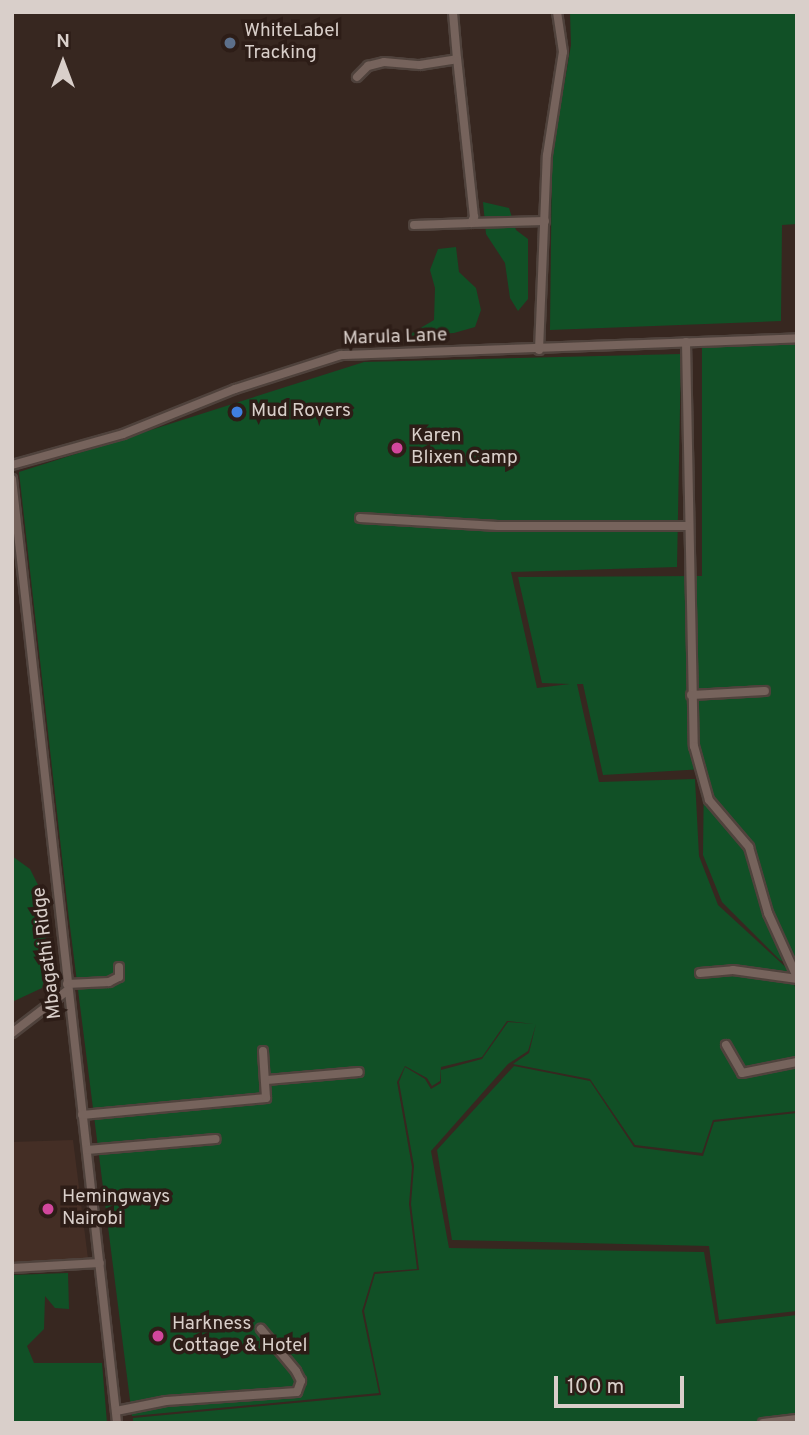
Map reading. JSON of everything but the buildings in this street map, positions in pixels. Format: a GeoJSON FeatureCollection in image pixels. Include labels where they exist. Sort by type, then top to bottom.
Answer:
{"type":"FeatureCollection","features":[{"type":"Feature","properties":{"kind":"street"},"geometry":{"type":"LineString","coordinates":[[453,12],[474,217],[471,223]]}},
{"type":"Feature","properties":{"kind":"street"},"geometry":{"type":"LineString","coordinates":[[539,350],[547,155],[564,52],[557,12]]}},
{"type":"Feature","properties":{"kind":"street"},"geometry":{"type":"LineString","coordinates":[[357,77],[368,66],[384,62],[420,65],[457,59]]}},
{"type":"Feature","properties":{"kind":"street"},"geometry":{"type":"LineString","coordinates":[[414,225],[545,221]]}},
{"type":"Feature","properties":{"kind":"street","name":"Marula Lane"},"geometry":{"type":"LineString","coordinates":[[12,464],[123,434],[235,389],[341,355],[539,350],[797,338]]}},
{"type":"Feature","properties":{"kind":"street"},"geometry":{"type":"LineString","coordinates":[[686,342],[691,695],[701,784],[720,816],[749,847],[768,914],[797,978]]}},
{"type":"Feature","properties":{"kind":"street","name":"Mbagathi Ridge"},"geometry":{"type":"LineString","coordinates":[[12,479],[117,1423]]}},
{"type":"Feature","properties":{"kind":"street"},"geometry":{"type":"LineString","coordinates":[[360,518],[498,526],[688,526]]}},
{"type":"Feature","properties":{"kind":"street"},"geometry":{"type":"LineString","coordinates":[[691,695],[765,691]]}},
{"type":"Feature","properties":{"kind":"street"},"geometry":{"type":"LineString","coordinates":[[12,1033],[68,987],[109,982],[119,977],[119,967]]}},
{"type":"Feature","properties":{"kind":"street"},"geometry":{"type":"LineString","coordinates":[[700,973],[733,970],[797,978]]}},
{"type":"Feature","properties":{"kind":"street"},"geometry":{"type":"LineString","coordinates":[[726,1045],[742,1073],[797,1062]]}},
{"type":"Feature","properties":{"kind":"street"},"geometry":{"type":"LineString","coordinates":[[82,1115],[266,1098],[267,1080],[263,1051]]}},
{"type":"Feature","properties":{"kind":"street"},"geometry":{"type":"LineString","coordinates":[[267,1080],[359,1072]]}},
{"type":"Feature","properties":{"kind":"street"},"geometry":{"type":"LineString","coordinates":[[87,1150],[216,1139]]}},
{"type":"Feature","properties":{"kind":"street"},"geometry":{"type":"LineString","coordinates":[[12,1268],[100,1263]]}},
{"type":"Feature","properties":{"kind":"street"},"geometry":{"type":"LineString","coordinates":[[116,1411],[166,1401],[297,1392],[301,1381],[296,1371],[261,1329]]}},
{"type":"Feature","properties":{"kind":"street"},"geometry":{"type":"LineString","coordinates":[[763,1423],[797,1419]]}},
{"type":"Feature","properties":{"kind":"shaded area","name":"Hemingways Nairobi"},"geometry":{"type":"Polygon","coordinates":[[[73,1140],[88,1259],[12,1262],[12,1142],[73,1140]]]}},
{"type":"Feature","properties":{"kind":"green space"},"geometry":{"type":"Polygon","coordinates":[[[570,12],[797,12],[797,224],[782,225],[781,321],[550,330],[552,155],[571,45],[570,12]]]}},
{"type":"Feature","properties":{"kind":"green space"},"geometry":{"type":"Polygon","coordinates":[[[483,202],[509,208],[516,230],[528,239],[528,299],[518,311],[510,298],[505,263],[486,234],[483,202]]]}},
{"type":"Feature","properties":{"kind":"green space"},"geometry":{"type":"Polygon","coordinates":[[[456,247],[459,272],[476,288],[481,310],[475,327],[454,333],[407,336],[434,320],[435,288],[430,270],[438,249],[456,247]]]}},
{"type":"Feature","properties":{"kind":"green space"},"geometry":{"type":"Polygon","coordinates":[[[797,344],[797,968],[780,960],[722,902],[703,855],[704,769],[603,775],[583,684],[577,684],[599,782],[695,779],[699,856],[718,905],[791,972],[797,995],[797,1111],[713,1120],[702,1153],[635,1145],[590,1079],[513,1064],[529,1053],[536,1024],[528,1051],[508,1064],[431,1151],[449,1248],[704,1252],[716,1324],[797,1315],[797,1423],[133,1423],[133,1418],[381,1395],[364,1311],[375,1274],[419,1270],[411,1204],[414,1166],[399,1082],[405,1067],[425,1079],[431,1089],[441,1083],[441,1070],[482,1059],[508,1022],[534,1024],[507,1021],[482,1057],[441,1067],[440,1081],[432,1086],[427,1078],[405,1066],[397,1082],[412,1167],[409,1204],[417,1269],[374,1272],[362,1311],[379,1393],[132,1416],[68,911],[19,472],[364,362],[681,354],[677,567],[511,572],[537,688],[570,684],[542,683],[518,577],[702,576],[702,347],[797,344]]]}},
{"type":"Feature","properties":{"kind":"green space"},"geometry":{"type":"Polygon","coordinates":[[[12,856],[30,869],[42,893],[48,964],[42,988],[12,1002],[12,856]]]}},
{"type":"Feature","properties":{"kind":"green space"},"geometry":{"type":"Polygon","coordinates":[[[514,1066],[590,1081],[634,1147],[703,1156],[714,1122],[797,1113],[797,1311],[719,1320],[709,1246],[452,1240],[437,1150],[514,1066]]]}},
{"type":"Feature","properties":{"kind":"green space"},"geometry":{"type":"Polygon","coordinates":[[[68,1273],[69,1309],[55,1308],[45,1296],[44,1329],[27,1346],[34,1363],[102,1363],[107,1423],[12,1423],[12,1275],[68,1273]]]}},
{"type":"Feature","properties":{"kind":"place","name":"WhiteLabel Tracking"},"geometry":{"type":"Point","coordinates":[230,43]}},
{"type":"Feature","properties":{"kind":"place","name":"Mud Rovers"},"geometry":{"type":"Point","coordinates":[237,412]}},
{"type":"Feature","properties":{"kind":"place","name":"Karen Blixen Camp"},"geometry":{"type":"Point","coordinates":[397,448]}},
{"type":"Feature","properties":{"kind":"place","name":"Hemingways Nairobi"},"geometry":{"type":"Point","coordinates":[48,1209]}},
{"type":"Feature","properties":{"kind":"place","name":"Harkness Cottage & Hotel"},"geometry":{"type":"Point","coordinates":[158,1336]}}]}
